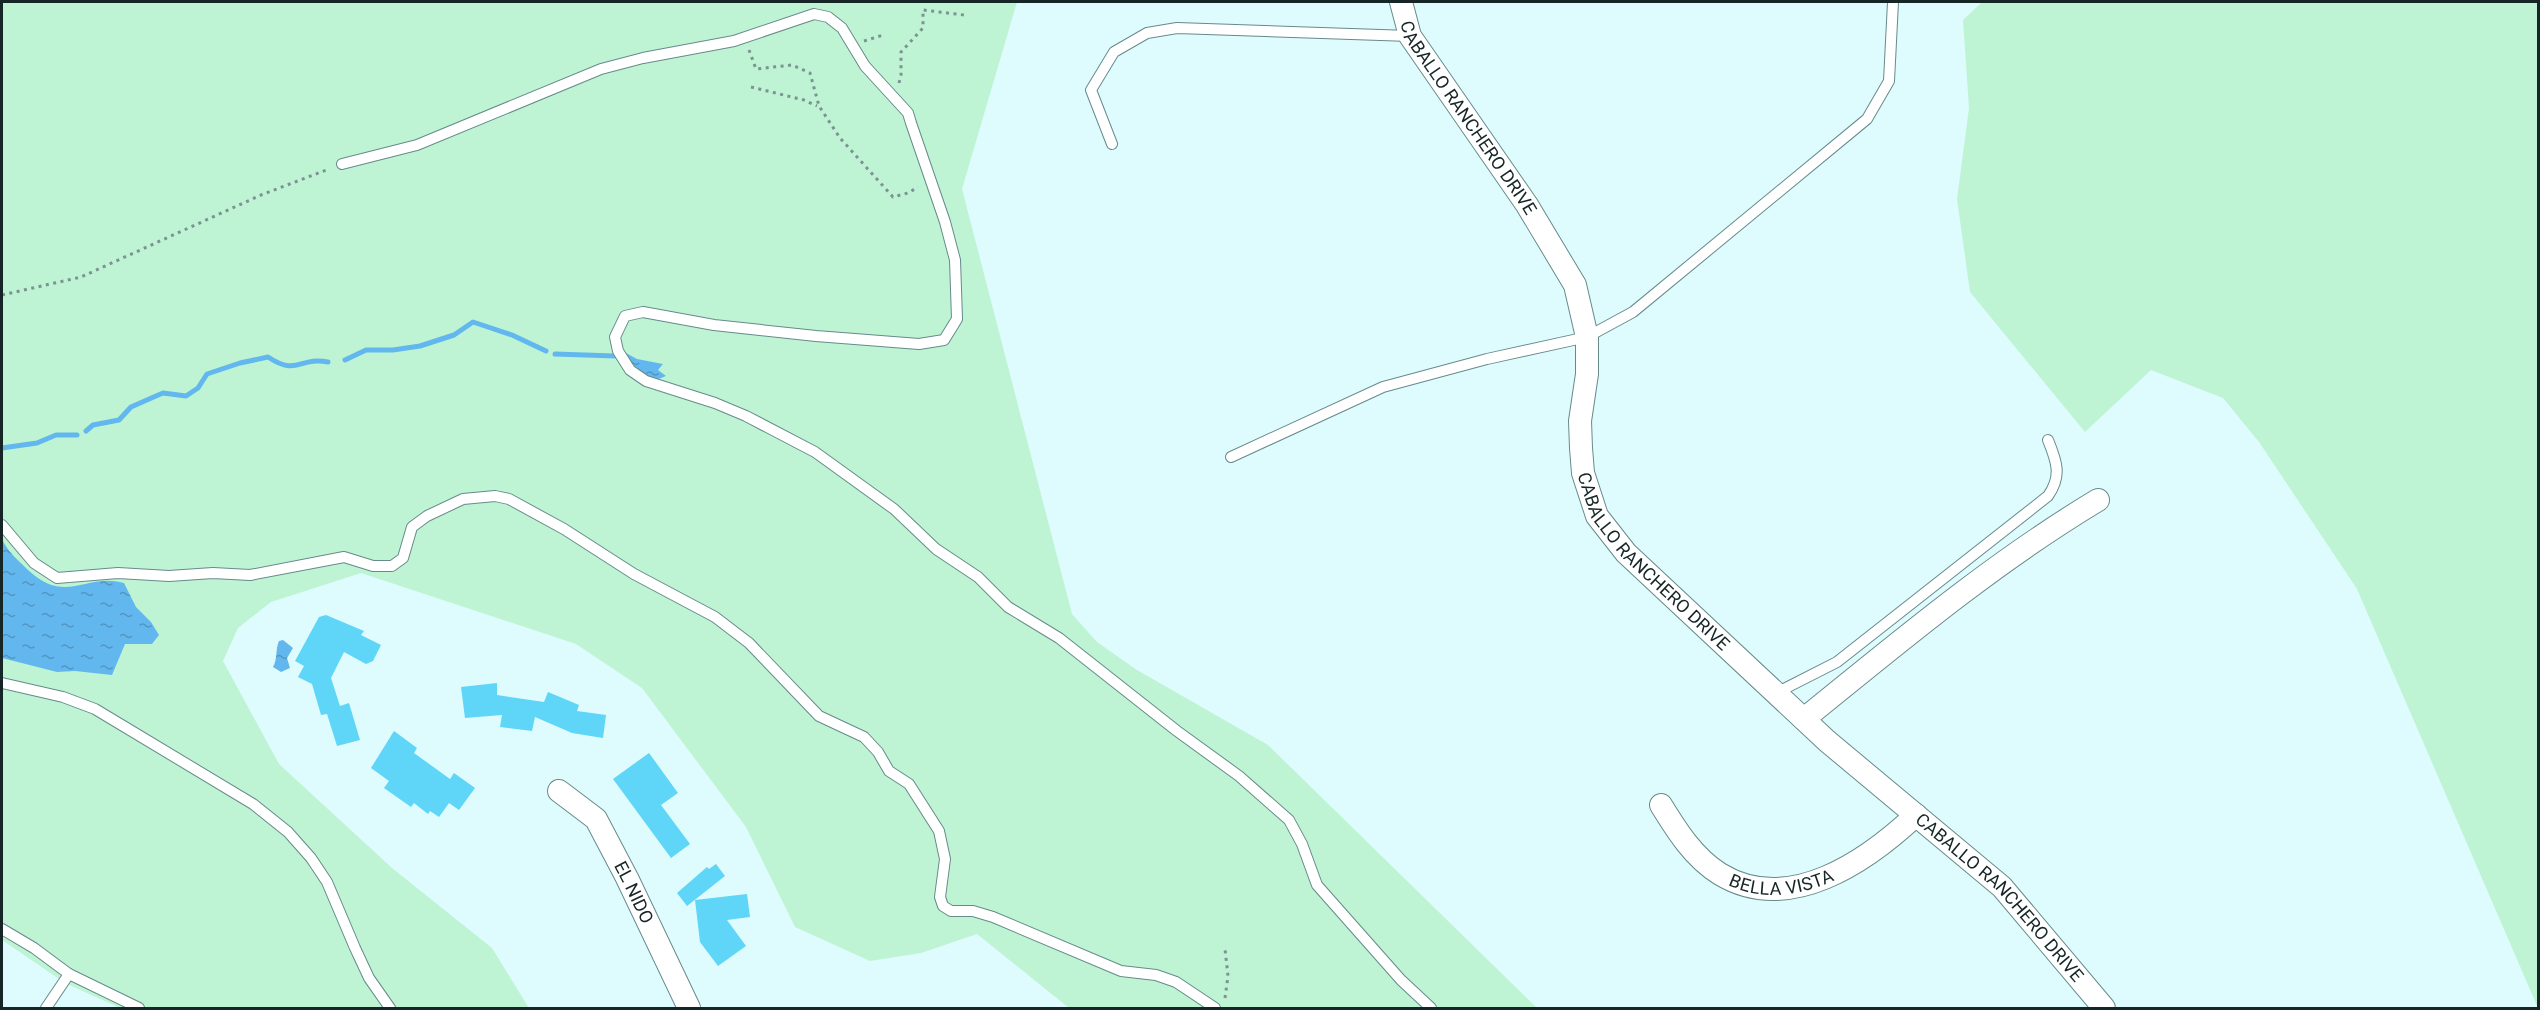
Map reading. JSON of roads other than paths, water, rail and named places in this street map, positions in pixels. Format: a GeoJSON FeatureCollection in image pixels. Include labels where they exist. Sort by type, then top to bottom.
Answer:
{"type":"FeatureCollection","features":[{"type":"Feature","properties":{"kind":"street","name":"CABALLO RANCHERO DRIVE"},"geometry":{"type":"LineString","coordinates":[[1405,5],[1410,36],[1558,254],[1579,294],[1587,337],[1587,374],[1580,421],[1583,473],[1597,516],[1626,553],[1804,719],[2002,887],[2104,1008]]}},
{"type":"Feature","properties":{"kind":"street"},"geometry":{"type":"LineString","coordinates":[[1804,719],[1942,607],[2056,525],[2098,500]]}},
{"type":"Feature","properties":{"kind":"street","name":"EL NIDO"},"geometry":{"type":"LineString","coordinates":[[559,791],[596,819],[689,1008]]}},
{"type":"Feature","properties":{"kind":"street","name":"BELLA VISTA"},"geometry":{"type":"LineString","coordinates":[[1661,805],[1688,845],[1720,874],[1740,884],[1778,889],[1800,887],[1865,858],[1916,815]]}},
{"type":"Feature","properties":{"kind":"lane"},"geometry":{"type":"LineString","coordinates":[[1231,457],[1383,387],[1487,359],[1587,337],[1633,312],[1867,119],[1889,81],[1893,2]]}},
{"type":"Feature","properties":{"kind":"lane"},"geometry":{"type":"LineString","coordinates":[[342,164],[417,145],[601,69],[745,38],[814,14],[828,17],[842,28],[865,66],[908,113],[945,222],[957,275],[957,320],[944,340],[919,344],[714,325],[643,312],[632,313],[620,323],[615,337],[618,351],[630,370],[646,381],[715,403],[746,416],[815,452],[869,489],[936,549],[985,583],[1008,607],[1064,641],[1177,731],[1269,800],[1290,820],[1302,844],[1317,885],[1401,980],[1431,1008]]}},
{"type":"Feature","properties":{"kind":"lane"},"geometry":{"type":"LineString","coordinates":[[1112,144],[1091,90],[1113,52],[1147,33],[1177,28],[1410,36]]}},
{"type":"Feature","properties":{"kind":"lane"},"geometry":{"type":"LineString","coordinates":[[1776,693],[1838,662],[2048,496],[2056,485],[2059,472],[2048,440]]}},
{"type":"Feature","properties":{"kind":"lane"},"geometry":{"type":"LineString","coordinates":[[2,525],[34,563],[57,578],[118,573],[169,576],[213,573],[250,575],[344,557],[373,566],[392,566],[403,558],[412,527],[427,516],[463,499],[495,496],[509,499],[564,529],[634,574],[715,617],[749,643],[819,716],[864,737],[878,752],[889,771],[909,784],[939,831],[945,859],[940,897],[943,906],[951,911],[973,911],[993,917],[1121,971],[1156,975],[1176,982],[1219,1005]]}},
{"type":"Feature","properties":{"kind":"lane"},"geometry":{"type":"LineString","coordinates":[[2,683],[63,697],[95,709],[253,804],[288,832],[311,858],[327,882],[355,948],[390,1008]]}},
{"type":"Feature","properties":{"kind":"lane"},"geometry":{"type":"LineString","coordinates":[[2,929],[34,948],[69,974],[139,1008]]}},
{"type":"Feature","properties":{"kind":"lane"},"geometry":{"type":"LineString","coordinates":[[46,1008],[69,974]]}},
{"type":"Feature","properties":{"kind":"water"},"geometry":{"type":"Polygon","coordinates":[[[624,352],[637,359],[663,364],[658,370],[666,376],[656,380],[638,369],[624,352]]]}},
{"type":"Feature","properties":{"kind":"water"},"geometry":{"type":"Polygon","coordinates":[[[2,539],[10,552],[28,570],[54,586],[76,586],[98,581],[124,583],[136,607],[151,622],[159,635],[152,644],[125,644],[112,675],[75,671],[57,672],[2,658],[2,539]]]}},
{"type":"Feature","properties":{"kind":"water"},"geometry":{"type":"Polygon","coordinates":[[[283,640],[293,648],[287,658],[290,668],[281,672],[273,667],[279,641],[283,640]]]}},
{"type":"Feature","properties":{"kind":"waterway"},"geometry":{"type":"LineString","coordinates":[[345,360],[366,350],[393,350],[420,346],[454,335],[473,322],[512,335],[546,351]]}},
{"type":"Feature","properties":{"kind":"waterway"},"geometry":{"type":"LineString","coordinates":[[555,354],[615,356]]}},
{"type":"Feature","properties":{"kind":"waterway"},"geometry":{"type":"LineString","coordinates":[[86,431],[93,425],[119,420],[131,407],[163,393],[186,396],[198,388],[207,374],[240,363],[268,357],[278,363],[293,366],[318,361],[328,362]]}},
{"type":"Feature","properties":{"kind":"waterway"},"geometry":{"type":"LineString","coordinates":[[2,448],[37,443],[56,435],[77,435]]}}]}
